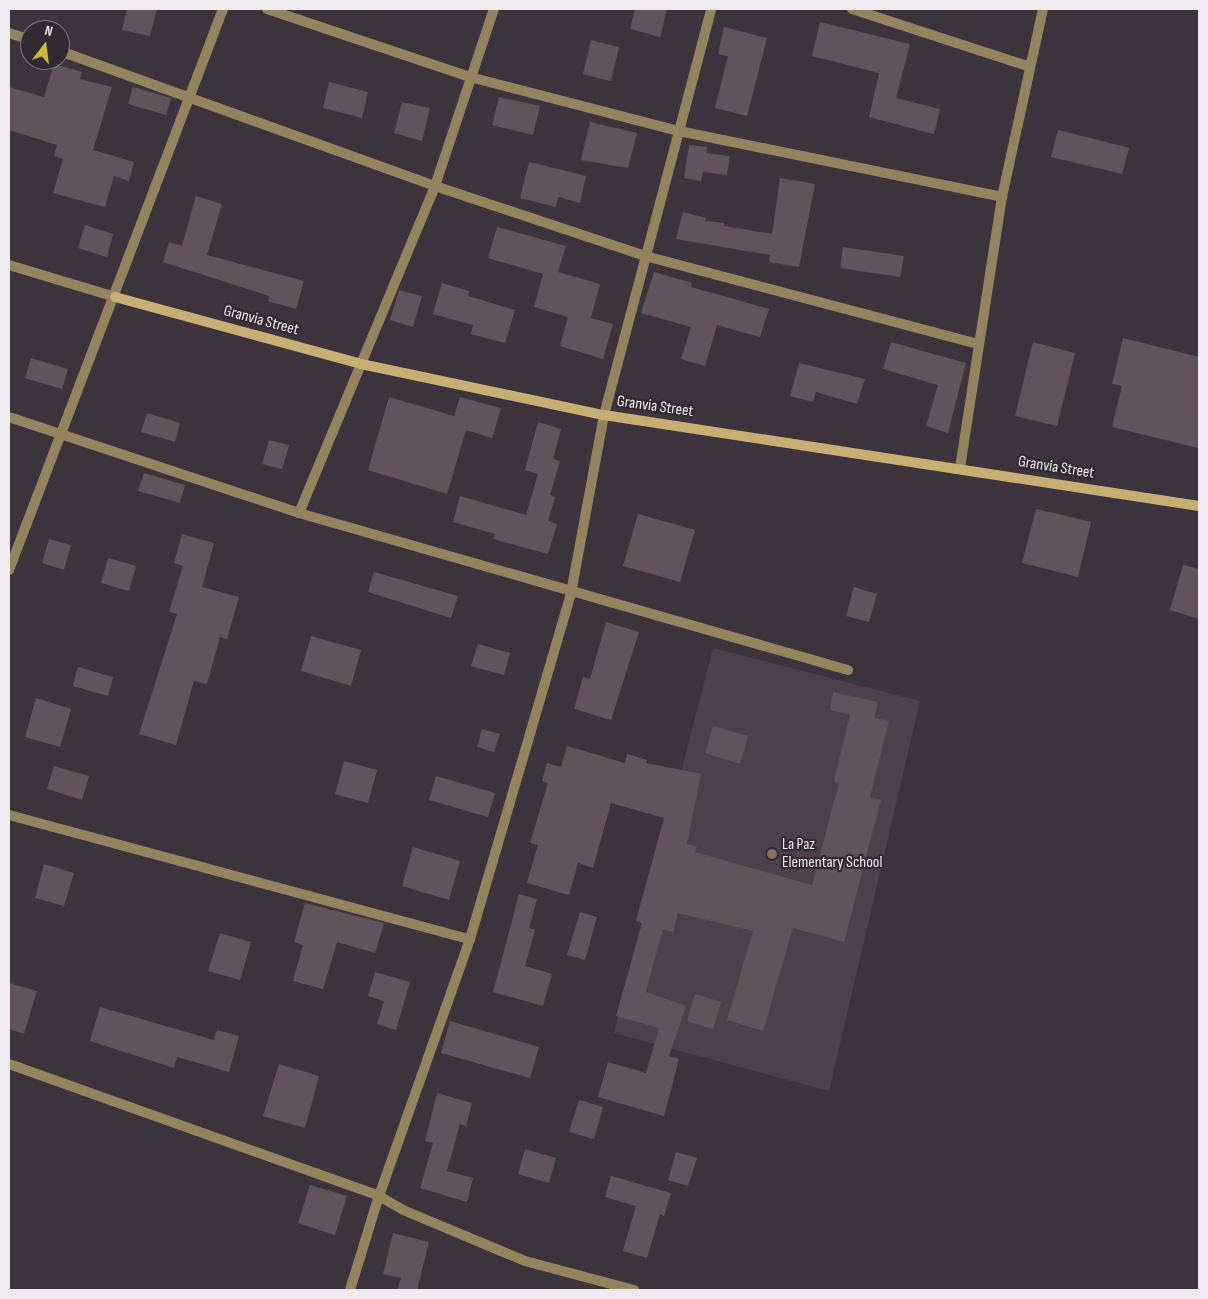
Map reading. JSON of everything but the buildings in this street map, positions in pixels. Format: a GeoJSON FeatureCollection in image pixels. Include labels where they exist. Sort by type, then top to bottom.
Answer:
{"type":"FeatureCollection","features":[{"type":"Feature","properties":{"kind":"street"},"geometry":{"type":"LineString","coordinates":[[9,570],[115,297],[223,9]]}},
{"type":"Feature","properties":{"kind":"street"},"geometry":{"type":"LineString","coordinates":[[267,9],[470,77],[680,131],[1002,197]]}},
{"type":"Feature","properties":{"kind":"street"},"geometry":{"type":"LineString","coordinates":[[299,513],[435,186],[494,9]]}},
{"type":"Feature","properties":{"kind":"street"},"geometry":{"type":"LineString","coordinates":[[350,1290],[379,1196],[470,939],[571,593],[604,415],[711,9]]}},
{"type":"Feature","properties":{"kind":"street"},"geometry":{"type":"LineString","coordinates":[[852,9],[1030,68]]}},
{"type":"Feature","properties":{"kind":"street"},"geometry":{"type":"LineString","coordinates":[[960,468],[977,344],[1002,197],[1043,9]]}},
{"type":"Feature","properties":{"kind":"street"},"geometry":{"type":"LineString","coordinates":[[70,54],[435,186],[646,256],[977,344]]}},
{"type":"Feature","properties":{"kind":"street"},"geometry":{"type":"LineString","coordinates":[[9,265],[115,297]]}},
{"type":"Feature","properties":{"kind":"street","name":"Granvia Street"},"geometry":{"type":"LineString","coordinates":[[115,297],[361,364],[604,415],[1199,506]]}},
{"type":"Feature","properties":{"kind":"street"},"geometry":{"type":"LineString","coordinates":[[9,418],[299,513],[571,593],[848,670]]}},
{"type":"Feature","properties":{"kind":"street"},"geometry":{"type":"LineString","coordinates":[[9,815],[470,939]]}},
{"type":"Feature","properties":{"kind":"street"},"geometry":{"type":"LineString","coordinates":[[9,1064],[379,1196],[403,1210],[526,1261],[634,1290]]}},
{"type":"Feature","properties":{"kind":"shaded area","name":"La Paz Elementary School"},"geometry":{"type":"Polygon","coordinates":[[[713,648],[920,701],[829,1091],[614,1033],[713,648]]]}},
{"type":"Feature","properties":{"kind":"place","name":"La Paz Elementary School"},"geometry":{"type":"Point","coordinates":[772,854]}}]}
